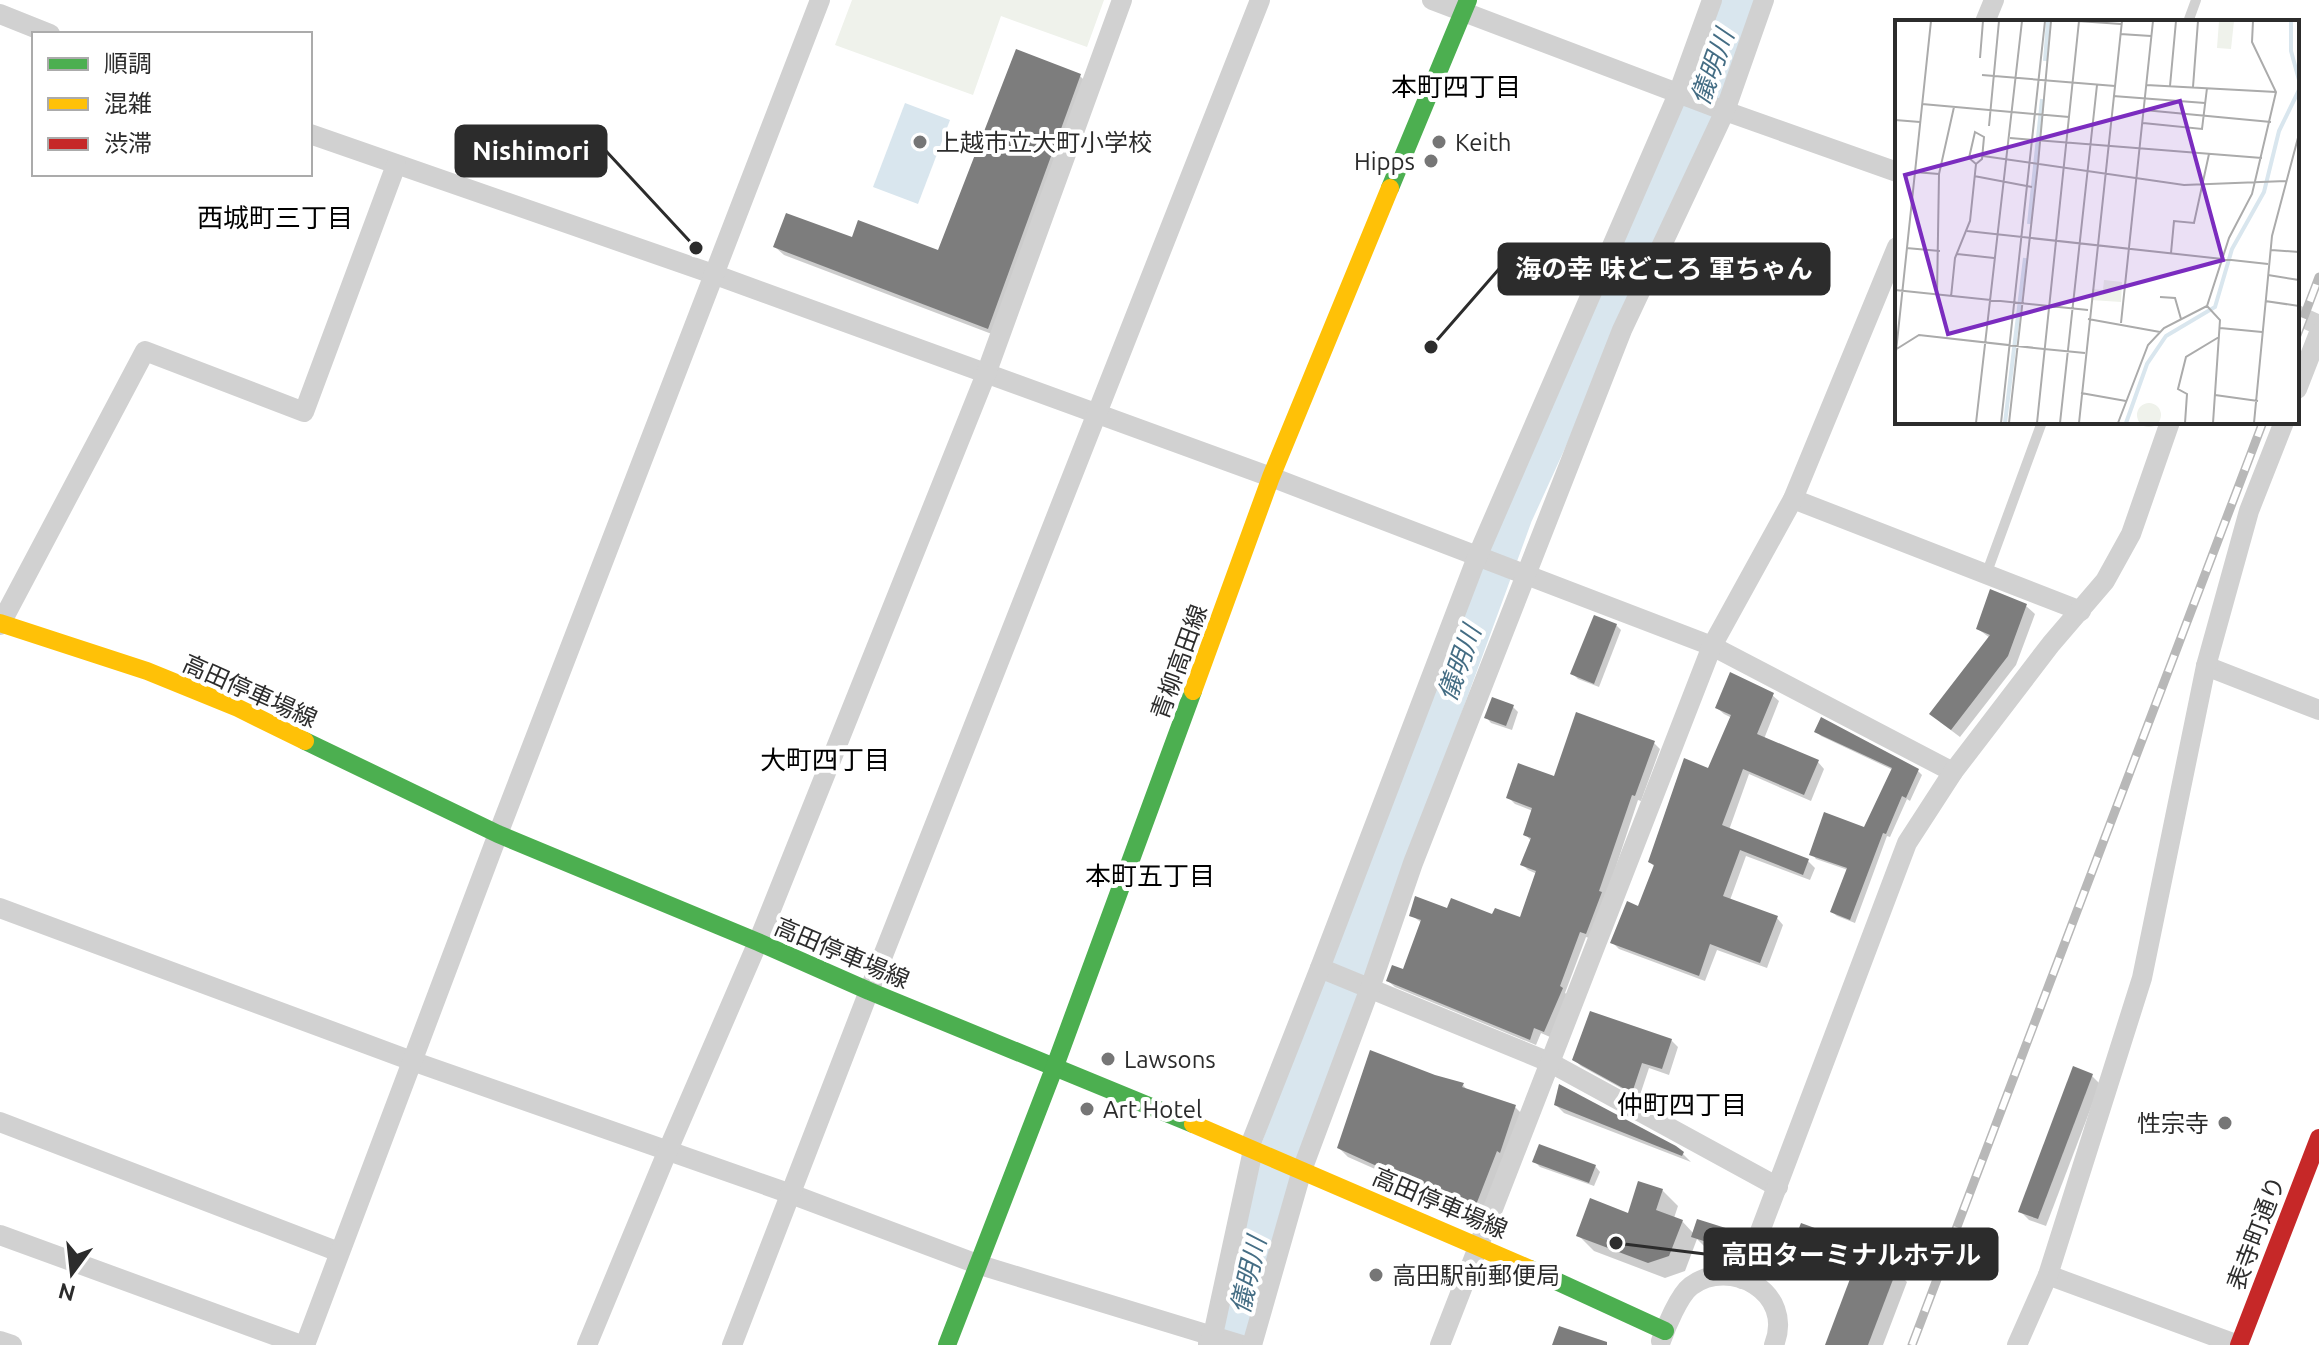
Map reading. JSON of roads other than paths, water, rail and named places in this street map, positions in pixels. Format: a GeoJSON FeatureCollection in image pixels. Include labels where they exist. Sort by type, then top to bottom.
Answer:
{"type":"FeatureCollection","features":[{"type":"Feature","properties":{"kind":"main road","name":"青柳高田線"},"geometry":{"type":"LineString","coordinates":[[947,1345],[1055,1066],[1271,477],[1465,7]]}},
{"type":"Feature","properties":{"kind":"main road","name":"高田停車場線"},"geometry":{"type":"LineString","coordinates":[[0,624],[147,671],[238,708],[498,834],[1478,1245],[1662,1338]]}},
{"type":"Feature","properties":{"kind":"main road","name":"表寺町通り"},"geometry":{"type":"LineString","coordinates":[[2239,1345],[2314,1166],[2319,1138]]}},
{"type":"Feature","properties":{"kind":"street"},"geometry":{"type":"LineString","coordinates":[[0,1235],[303,1345],[820,0]]}},
{"type":"Feature","properties":{"kind":"street"},"geometry":{"type":"LineString","coordinates":[[587,1345],[758,942],[986,374],[1122,0]]}},
{"type":"Feature","properties":{"kind":"street"},"geometry":{"type":"LineString","coordinates":[[732,1345],[1260,0]]}},
{"type":"Feature","properties":{"kind":"street"},"geometry":{"type":"LineString","coordinates":[[1432,0],[1465,7],[1678,94],[1895,171]]}},
{"type":"Feature","properties":{"kind":"street"},"geometry":{"type":"LineString","coordinates":[[1210,1340],[1254,1150],[1325,970],[1477,557],[1678,94],[1712,0]]}},
{"type":"Feature","properties":{"kind":"street"},"geometry":{"type":"LineString","coordinates":[[1252,1345],[1296,1167],[1413,863],[1519,572],[1720,109],[1764,0]]}},
{"type":"Feature","properties":{"kind":"street"},"geometry":{"type":"LineString","coordinates":[[1986,20],[1994,0]]}},
{"type":"Feature","properties":{"kind":"street"},"geometry":{"type":"LineString","coordinates":[[4,13],[46,32]]}},
{"type":"Feature","properties":{"kind":"street"},"geometry":{"type":"LineString","coordinates":[[312,135],[713,274],[1271,477],[1712,646],[1953,772]]}},
{"type":"Feature","properties":{"kind":"street"},"geometry":{"type":"LineString","coordinates":[[0,624],[145,351],[304,412],[396,165]]}},
{"type":"Feature","properties":{"kind":"street"},"geometry":{"type":"LineString","coordinates":[[1440,1345],[1712,646],[1793,499],[1895,252]]}},
{"type":"Feature","properties":{"kind":"street"},"geometry":{"type":"LineString","coordinates":[[2299,316],[2319,325]]}},
{"type":"Feature","properties":{"kind":"street"},"geometry":{"type":"LineString","coordinates":[[2299,384],[2319,333]]}},
{"type":"Feature","properties":{"kind":"street"},"geometry":{"type":"LineString","coordinates":[[1742,1279],[1907,843],[1953,772],[2051,644],[2105,581],[2131,534],[2169,424]]}},
{"type":"Feature","properties":{"kind":"street"},"geometry":{"type":"LineString","coordinates":[[2017,1345],[2048,1275],[2142,978],[2206,666],[2249,511],[2283,424]]}},
{"type":"Feature","properties":{"kind":"street"},"geometry":{"type":"LineString","coordinates":[[1793,499],[2081,611]]}},
{"type":"Feature","properties":{"kind":"street"},"geometry":{"type":"LineString","coordinates":[[2206,666],[2319,710]]}},
{"type":"Feature","properties":{"kind":"street"},"geometry":{"type":"LineString","coordinates":[[0,908],[412,1061],[791,1194],[980,1265],[1210,1340],[1242,1345]]}},
{"type":"Feature","properties":{"kind":"street"},"geometry":{"type":"LineString","coordinates":[[1325,970],[1549,1062],[1778,1187]]}},
{"type":"Feature","properties":{"kind":"street"},"geometry":{"type":"LineString","coordinates":[[0,1122],[339,1252]]}},
{"type":"Feature","properties":{"kind":"street"},"geometry":{"type":"LineString","coordinates":[[2048,1275],[2239,1345]]}},
{"type":"Feature","properties":{"kind":"street"},"geometry":{"type":"LineString","coordinates":[[1662,1338],[1690,1287],[1714,1276],[1756,1284],[1771,1298],[1778,1315],[1774,1345]]}},
{"type":"Feature","properties":{"kind":"street"},"geometry":{"type":"LineString","coordinates":[[0,1341],[12,1345]]}},
{"type":"Feature","properties":{"kind":"lane"},"geometry":{"type":"LineString","coordinates":[[2189,20],[2196,0]]}},
{"type":"Feature","properties":{"kind":"lane"},"geometry":{"type":"LineString","coordinates":[[1987,572],[2041,424]]}},
{"type":"Feature","properties":{"kind":"waterway","name":"儀明川"},"geometry":{"type":"LineString","coordinates":[[1232,1345],[1272,1173],[1513,514],[1696,113],[1737,0]]}},
{"type":"Feature","properties":{"kind":"railway"},"geometry":{"type":"LineString","coordinates":[[2299,330],[2319,277]]}},
{"type":"Feature","properties":{"kind":"railway"},"geometry":{"type":"LineString","coordinates":[[1912,1345],[2262,424]]}},
{"type":"Feature","properties":{"kind":"place","name":"上越市立大町小学校"},"geometry":{"type":"Point","coordinates":[920,142]}},
{"type":"Feature","properties":{"kind":"place","name":"Keith"},"geometry":{"type":"Point","coordinates":[1439,142]}},
{"type":"Feature","properties":{"kind":"place","name":"Hipps"},"geometry":{"type":"Point","coordinates":[1431,161]}},
{"type":"Feature","properties":{"kind":"place","name":"Nishimori"},"geometry":{"type":"Point","coordinates":[696,248]}},
{"type":"Feature","properties":{"kind":"place","name":"海の幸 味どころ 軍ちゃん"},"geometry":{"type":"Point","coordinates":[1431,347]}},
{"type":"Feature","properties":{"kind":"place","name":"Lawsons"},"geometry":{"type":"Point","coordinates":[1108,1059]}},
{"type":"Feature","properties":{"kind":"place","name":"Art Hotel"},"geometry":{"type":"Point","coordinates":[1087,1109]}},
{"type":"Feature","properties":{"kind":"place","name":"性宗寺"},"geometry":{"type":"Point","coordinates":[2225,1123]}},
{"type":"Feature","properties":{"kind":"place","name":"高田ターミナルホテル"},"geometry":{"type":"Point","coordinates":[1616,1243]}},
{"type":"Feature","properties":{"kind":"place","name":"高田駅前郵便局"},"geometry":{"type":"Point","coordinates":[1376,1275]}},
{"type":"Feature","properties":{"kind":"district","name":"本町四丁目"},"geometry":{"type":"Point","coordinates":[1456,86]}},
{"type":"Feature","properties":{"kind":"district","name":"西城町三丁目"},"geometry":{"type":"Point","coordinates":[275,217]}},
{"type":"Feature","properties":{"kind":"district","name":"大町四丁目"},"geometry":{"type":"Point","coordinates":[825,759]}},
{"type":"Feature","properties":{"kind":"district","name":"本町五丁目"},"geometry":{"type":"Point","coordinates":[1150,875]}},
{"type":"Feature","properties":{"kind":"district","name":"仲町四丁目"},"geometry":{"type":"Point","coordinates":[1682,1104]}}]}
